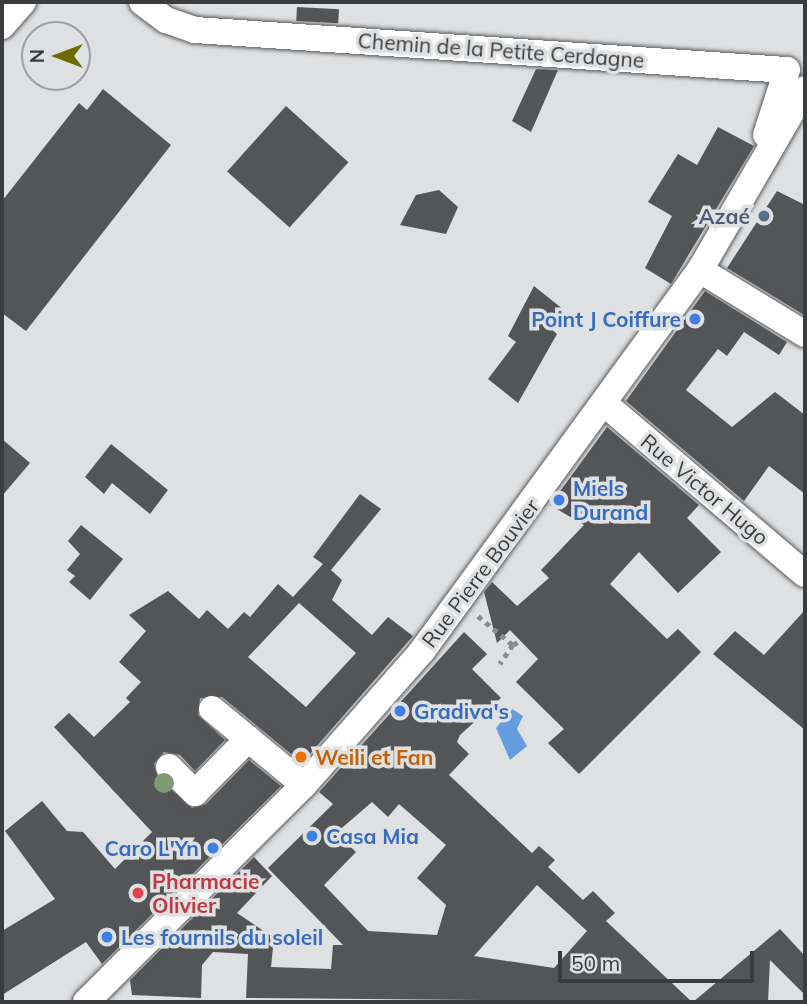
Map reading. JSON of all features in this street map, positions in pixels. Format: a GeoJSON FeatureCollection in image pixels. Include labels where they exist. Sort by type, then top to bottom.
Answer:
{"type":"FeatureCollection","features":[{"type":"Feature","properties":{"kind":"street"},"geometry":{"type":"LineString","coordinates":[[2,26],[23,2]]}},
{"type":"Feature","properties":{"kind":"street","name":"Chemin de la Petite Cerdagne"},"geometry":{"type":"LineString","coordinates":[[142,2],[166,20],[195,30],[787,70],[765,134],[771,148]]}},
{"type":"Feature","properties":{"kind":"street","name":"Rue Pierre Bouvier"},"geometry":{"type":"LineString","coordinates":[[86,1002],[304,785],[461,603],[700,270],[805,89]]}},
{"type":"Feature","properties":{"kind":"street"},"geometry":{"type":"LineString","coordinates":[[700,270],[805,334]]}},
{"type":"Feature","properties":{"kind":"street","name":"Rue Victor Hugo"},"geometry":{"type":"LineString","coordinates":[[605,404],[805,574]]}},
{"type":"Feature","properties":{"kind":"street"},"geometry":{"type":"LineString","coordinates":[[212,709],[304,785]]}},
{"type":"Feature","properties":{"kind":"street"},"geometry":{"type":"LineString","coordinates":[[169,767],[195,793],[248,738]]}},
{"type":"Feature","properties":{"kind":"path"},"geometry":{"type":"LineString","coordinates":[[461,603],[513,645]]}},
{"type":"Feature","properties":{"kind":"path"},"geometry":{"type":"LineString","coordinates":[[500,664],[519,641]]}},
{"type":"Feature","properties":{"kind":"water"},"geometry":{"type":"Polygon","coordinates":[[[512,709],[523,716],[517,729],[527,746],[510,760],[496,728],[512,709]]]}},
{"type":"Feature","properties":{"kind":"building"},"geometry":{"type":"Polygon","coordinates":[[[297,7],[339,9],[338,23],[296,21],[297,7]]]}},
{"type":"Feature","properties":{"kind":"building"},"geometry":{"type":"Polygon","coordinates":[[[536,69],[558,70],[531,132],[512,121],[536,69]]]}},
{"type":"Feature","properties":{"kind":"building"},"geometry":{"type":"Polygon","coordinates":[[[103,89],[171,145],[26,331],[2,313],[2,201],[79,103],[87,110],[103,89]]]}},
{"type":"Feature","properties":{"kind":"building"},"geometry":{"type":"Polygon","coordinates":[[[286,106],[348,162],[290,228],[227,171],[286,106]]]}},
{"type":"Feature","properties":{"kind":"building"},"geometry":{"type":"Polygon","coordinates":[[[718,127],[754,146],[671,284],[645,268],[672,216],[648,202],[678,154],[697,165],[718,127]]]}},
{"type":"Feature","properties":{"kind":"building"},"geometry":{"type":"Polygon","coordinates":[[[439,190],[458,207],[446,234],[400,225],[416,195],[439,190]]]}},
{"type":"Feature","properties":{"kind":"building"},"geometry":{"type":"Polygon","coordinates":[[[777,191],[805,205],[804,315],[727,268],[777,191]]]}},
{"type":"Feature","properties":{"kind":"building"},"geometry":{"type":"Polygon","coordinates":[[[534,286],[564,310],[550,328],[557,334],[518,403],[488,379],[516,342],[508,336],[534,286]]]}},
{"type":"Feature","properties":{"kind":"building"},"geometry":{"type":"Polygon","coordinates":[[[705,291],[787,342],[779,355],[744,332],[727,356],[718,349],[686,390],[732,427],[775,392],[805,415],[805,494],[769,466],[744,501],[626,401],[705,291]]]}},
{"type":"Feature","properties":{"kind":"building"},"geometry":{"type":"Polygon","coordinates":[[[607,427],[699,505],[687,518],[721,552],[678,593],[639,552],[610,584],[667,639],[678,629],[701,652],[579,774],[548,743],[564,729],[516,682],[538,659],[510,630],[497,643],[484,592],[492,582],[517,606],[549,578],[541,570],[584,525],[550,505],[607,427]]]}},
{"type":"Feature","properties":{"kind":"building"},"geometry":{"type":"Polygon","coordinates":[[[2,439],[30,463],[2,496],[2,439]]]}},
{"type":"Feature","properties":{"kind":"building"},"geometry":{"type":"Polygon","coordinates":[[[111,444],[168,490],[150,514],[112,483],[104,494],[85,477],[111,444]]]}},
{"type":"Feature","properties":{"kind":"building"},"geometry":{"type":"Polygon","coordinates":[[[360,494],[381,509],[331,570],[342,580],[332,600],[372,635],[388,617],[413,636],[302,763],[222,697],[200,698],[198,715],[225,740],[195,771],[180,755],[164,752],[154,764],[158,778],[192,808],[206,804],[249,760],[281,786],[102,964],[86,942],[2,995],[2,931],[55,899],[5,831],[42,801],[67,831],[83,832],[115,869],[152,832],[54,727],[69,713],[94,737],[130,702],[126,698],[141,682],[119,662],[146,631],[129,615],[168,591],[199,619],[207,610],[228,629],[244,612],[250,617],[278,584],[293,597],[323,564],[313,557],[360,494]],[[299,603],[248,657],[306,707],[356,653],[299,603]]]}},
{"type":"Feature","properties":{"kind":"building"},"geometry":{"type":"Polygon","coordinates":[[[81,525],[123,559],[90,600],[69,582],[75,576],[67,570],[80,554],[68,541],[81,525]]]}},
{"type":"Feature","properties":{"kind":"building"},"geometry":{"type":"Polygon","coordinates":[[[805,610],[805,730],[713,654],[735,631],[764,655],[805,610]]]}},
{"type":"Feature","properties":{"kind":"building"},"geometry":{"type":"Polygon","coordinates":[[[464,632],[487,654],[472,669],[501,698],[460,735],[457,742],[469,754],[449,775],[532,853],[539,846],[555,860],[548,867],[583,900],[593,891],[615,913],[606,921],[692,1002],[246,998],[248,954],[213,952],[202,965],[201,998],[132,995],[130,980],[254,857],[272,876],[237,913],[274,938],[271,967],[331,969],[333,945],[343,945],[268,868],[333,804],[319,792],[464,632]],[[372,802],[336,833],[356,852],[324,885],[368,931],[437,935],[446,905],[417,878],[446,845],[399,804],[388,817],[372,802]],[[537,885],[474,956],[554,968],[587,931],[537,885]]]}},
{"type":"Feature","properties":{"kind":"building"},"geometry":{"type":"Polygon","coordinates":[[[780,929],[805,956],[805,995],[770,960],[768,1002],[693,1002],[780,929]]]}},
{"type":"Feature","properties":{"kind":"place","name":"Azaé"},"geometry":{"type":"Point","coordinates":[764,216]}},
{"type":"Feature","properties":{"kind":"place","name":"Point J Coiffure"},"geometry":{"type":"Point","coordinates":[695,319]}},
{"type":"Feature","properties":{"kind":"place","name":"Miels Durand"},"geometry":{"type":"Point","coordinates":[559,500]}},
{"type":"Feature","properties":{"kind":"place","name":"Gradiva's"},"geometry":{"type":"Point","coordinates":[400,711]}},
{"type":"Feature","properties":{"kind":"place","name":"Weili et Fan"},"geometry":{"type":"Point","coordinates":[301,757]}},
{"type":"Feature","properties":{"kind":"place","name":"Casa Mia"},"geometry":{"type":"Point","coordinates":[312,836]}},
{"type":"Feature","properties":{"kind":"place","name":"Caro L'Yn"},"geometry":{"type":"Point","coordinates":[213,848]}},
{"type":"Feature","properties":{"kind":"place","name":"Pharmacie Olivier"},"geometry":{"type":"Point","coordinates":[138,893]}},
{"type":"Feature","properties":{"kind":"place","name":"Les fournils du soleil"},"geometry":{"type":"Point","coordinates":[107,937]}}]}
